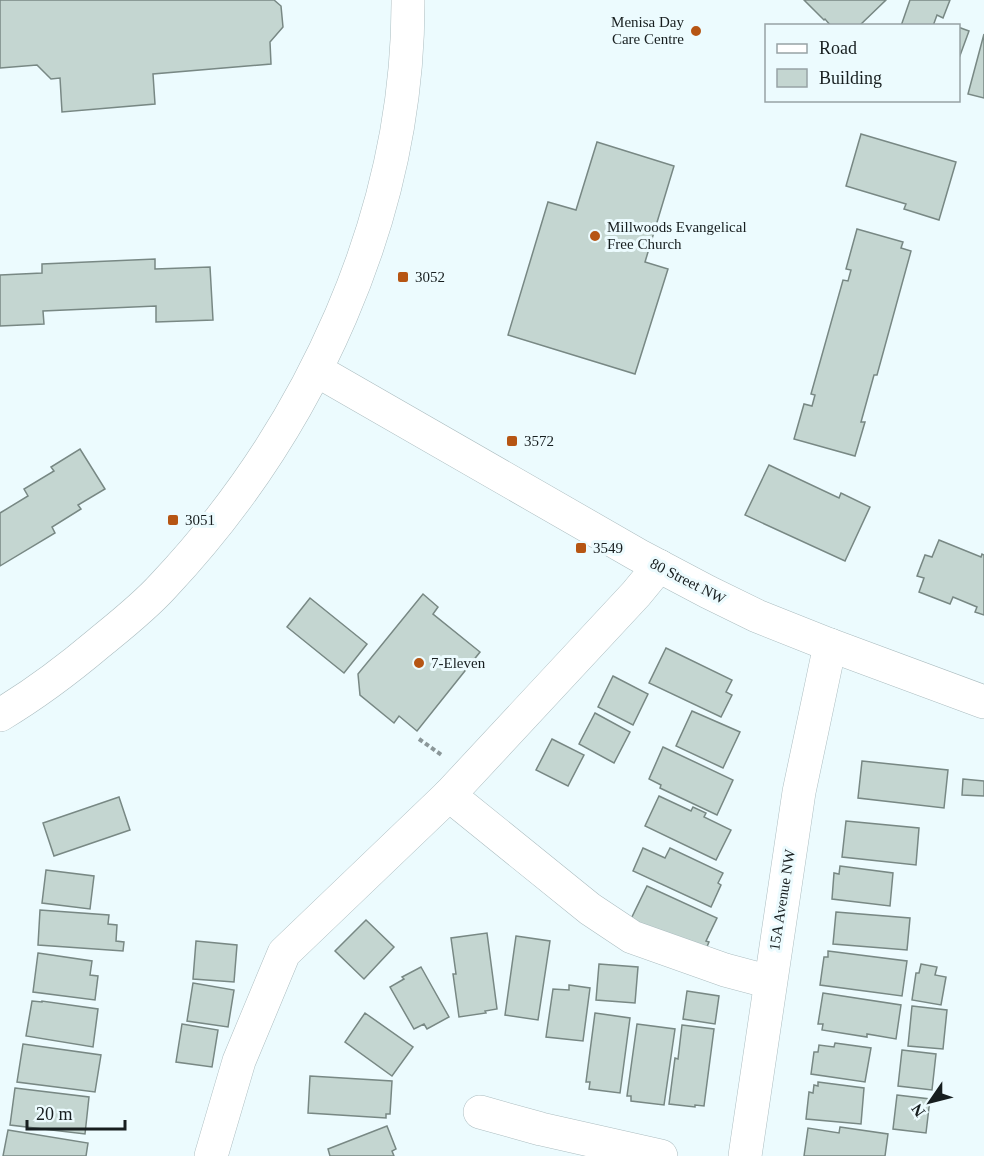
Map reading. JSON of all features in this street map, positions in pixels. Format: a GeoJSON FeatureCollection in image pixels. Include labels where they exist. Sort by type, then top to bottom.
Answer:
{"type":"FeatureCollection","features":[{"type":"Feature","properties":{"kind":"street"},"geometry":{"type":"LineString","coordinates":[[0,716],[59,676],[129,619],[163,586],[201,544],[244,489],[316,370],[337,328],[356,278],[373,229],[387,175],[397,130],[403,86],[408,0]]}},
{"type":"Feature","properties":{"kind":"street","name":"80 Street NW"},"geometry":{"type":"LineString","coordinates":[[316,370],[659,566],[757,616],[984,702]]}},
{"type":"Feature","properties":{"kind":"street"},"geometry":{"type":"LineString","coordinates":[[211,1156],[239,1062],[284,953],[449,795],[636,594],[659,566]]}},
{"type":"Feature","properties":{"kind":"street","name":"15A Avenue NW"},"geometry":{"type":"LineString","coordinates":[[745,1156],[799,792],[830,645]]}},
{"type":"Feature","properties":{"kind":"street"},"geometry":{"type":"LineString","coordinates":[[449,795],[590,909],[632,937],[725,970],[770,982]]}},
{"type":"Feature","properties":{"kind":"street"},"geometry":{"type":"LineString","coordinates":[[480,1112],[541,1129],[661,1156]]}},
{"type":"Feature","properties":{"kind":"path"},"geometry":{"type":"LineString","coordinates":[[419,739],[444,757]]}},
{"type":"Feature","properties":{"kind":"building"},"geometry":{"type":"Polygon","coordinates":[[[0,0],[274,0],[281,6],[283,27],[270,42],[271,64],[153,74],[155,104],[62,112],[60,78],[51,79],[37,65],[0,68],[0,0]]]}},
{"type":"Feature","properties":{"kind":"building"},"geometry":{"type":"Polygon","coordinates":[[[804,0],[886,0],[861,24],[829,24],[804,0]]]}},
{"type":"Feature","properties":{"kind":"building"},"geometry":{"type":"Polygon","coordinates":[[[910,0],[950,0],[943,18],[937,15],[934,24],[902,24],[910,0]]]}},
{"type":"Feature","properties":{"kind":"building"},"geometry":{"type":"Polygon","coordinates":[[[960,28],[969,31],[960,56],[960,28]]]}},
{"type":"Feature","properties":{"kind":"building"},"geometry":{"type":"Polygon","coordinates":[[[984,34],[984,98],[968,94],[984,34]]]}},
{"type":"Feature","properties":{"kind":"building"},"geometry":{"type":"Polygon","coordinates":[[[861,134],[956,162],[939,220],[904,209],[906,204],[846,186],[861,134]]]}},
{"type":"Feature","properties":{"kind":"building","name":"Millwoods Evangelical Free Church"},"geometry":{"type":"Polygon","coordinates":[[[597,142],[674,166],[645,262],[668,269],[635,374],[508,335],[548,202],[576,210],[597,142]]]}},
{"type":"Feature","properties":{"kind":"building"},"geometry":{"type":"Polygon","coordinates":[[[857,229],[903,242],[901,248],[911,251],[877,375],[874,375],[861,422],[865,422],[855,456],[794,439],[804,404],[812,406],[815,395],[811,394],[843,280],[848,281],[851,270],[846,269],[857,229]]]}},
{"type":"Feature","properties":{"kind":"building"},"geometry":{"type":"Polygon","coordinates":[[[155,259],[155,269],[210,267],[213,320],[156,322],[156,306],[43,311],[44,324],[0,326],[0,275],[42,273],[42,264],[155,259]]]}},
{"type":"Feature","properties":{"kind":"building"},"geometry":{"type":"Polygon","coordinates":[[[80,449],[105,489],[78,505],[81,509],[52,527],[55,533],[0,566],[0,513],[28,496],[24,489],[54,471],[51,467],[80,449]]]}},
{"type":"Feature","properties":{"kind":"building"},"geometry":{"type":"Polygon","coordinates":[[[769,465],[839,498],[841,493],[870,507],[845,561],[745,515],[769,465]]]}},
{"type":"Feature","properties":{"kind":"building"},"geometry":{"type":"Polygon","coordinates":[[[939,540],[981,557],[982,554],[984,555],[984,615],[975,612],[977,607],[953,597],[950,604],[919,592],[924,578],[917,576],[925,555],[932,557],[939,540]]]}},
{"type":"Feature","properties":{"kind":"building","name":"7-Eleven"},"geometry":{"type":"Polygon","coordinates":[[[423,594],[438,607],[433,614],[480,652],[417,731],[399,716],[394,723],[360,695],[358,674],[423,594]]]}},
{"type":"Feature","properties":{"kind":"building"},"geometry":{"type":"Polygon","coordinates":[[[310,598],[367,644],[344,673],[287,627],[310,598]]]}},
{"type":"Feature","properties":{"kind":"building"},"geometry":{"type":"Polygon","coordinates":[[[666,648],[732,680],[726,692],[732,695],[721,717],[649,683],[666,648]]]}},
{"type":"Feature","properties":{"kind":"building"},"geometry":{"type":"Polygon","coordinates":[[[613,676],[648,694],[633,725],[598,707],[613,676]]]}},
{"type":"Feature","properties":{"kind":"building"},"geometry":{"type":"Polygon","coordinates":[[[692,711],[740,732],[723,768],[676,746],[692,711]]]}},
{"type":"Feature","properties":{"kind":"building"},"geometry":{"type":"Polygon","coordinates":[[[595,713],[630,732],[614,763],[579,744],[595,713]]]}},
{"type":"Feature","properties":{"kind":"building"},"geometry":{"type":"Polygon","coordinates":[[[552,739],[584,755],[568,786],[536,770],[552,739]]]}},
{"type":"Feature","properties":{"kind":"building"},"geometry":{"type":"Polygon","coordinates":[[[663,747],[733,780],[717,815],[660,788],[661,785],[649,779],[663,747]]]}},
{"type":"Feature","properties":{"kind":"building"},"geometry":{"type":"Polygon","coordinates":[[[862,761],[948,770],[944,808],[858,798],[862,761]]]}},
{"type":"Feature","properties":{"kind":"building"},"geometry":{"type":"Polygon","coordinates":[[[963,779],[984,781],[984,796],[962,795],[963,779]]]}},
{"type":"Feature","properties":{"kind":"building"},"geometry":{"type":"Polygon","coordinates":[[[659,796],[691,811],[693,807],[706,813],[704,817],[731,830],[716,860],[645,826],[659,796]]]}},
{"type":"Feature","properties":{"kind":"building"},"geometry":{"type":"Polygon","coordinates":[[[119,797],[130,830],[54,856],[43,823],[119,797]]]}},
{"type":"Feature","properties":{"kind":"building"},"geometry":{"type":"Polygon","coordinates":[[[846,821],[919,828],[916,865],[842,857],[846,821]]]}},
{"type":"Feature","properties":{"kind":"building"},"geometry":{"type":"Polygon","coordinates":[[[643,848],[665,858],[670,848],[723,873],[718,883],[721,885],[711,907],[633,871],[643,848]]]}},
{"type":"Feature","properties":{"kind":"building"},"geometry":{"type":"Polygon","coordinates":[[[840,866],[893,873],[890,906],[832,899],[834,873],[839,874],[840,866]]]}},
{"type":"Feature","properties":{"kind":"building"},"geometry":{"type":"Polygon","coordinates":[[[46,870],[94,876],[90,909],[42,903],[46,870]]]}},
{"type":"Feature","properties":{"kind":"building"},"geometry":{"type":"Polygon","coordinates":[[[647,886],[717,918],[706,941],[709,942],[703,956],[630,921],[647,886]]]}},
{"type":"Feature","properties":{"kind":"building"},"geometry":{"type":"Polygon","coordinates":[[[40,910],[109,915],[108,924],[117,925],[116,941],[124,942],[123,951],[38,945],[40,910]]]}},
{"type":"Feature","properties":{"kind":"building"},"geometry":{"type":"Polygon","coordinates":[[[836,912],[910,918],[907,950],[833,944],[836,912]]]}},
{"type":"Feature","properties":{"kind":"building"},"geometry":{"type":"Polygon","coordinates":[[[366,920],[394,947],[364,979],[335,951],[366,920]]]}},
{"type":"Feature","properties":{"kind":"building"},"geometry":{"type":"Polygon","coordinates":[[[487,933],[497,1009],[459,1017],[451,938],[487,933]]]}},
{"type":"Feature","properties":{"kind":"building"},"geometry":{"type":"Polygon","coordinates":[[[516,936],[550,941],[538,1020],[505,1015],[516,936]]]}},
{"type":"Feature","properties":{"kind":"building"},"geometry":{"type":"Polygon","coordinates":[[[196,941],[237,945],[234,982],[193,979],[196,941]]]}},
{"type":"Feature","properties":{"kind":"building"},"geometry":{"type":"Polygon","coordinates":[[[828,951],[907,961],[902,996],[820,985],[824,957],[828,957],[828,951]]]}},
{"type":"Feature","properties":{"kind":"building"},"geometry":{"type":"Polygon","coordinates":[[[38,953],[92,961],[90,975],[98,976],[95,1000],[33,992],[38,953]]]}},
{"type":"Feature","properties":{"kind":"building"},"geometry":{"type":"Polygon","coordinates":[[[599,964],[638,967],[635,1003],[596,1000],[599,964]]]}},
{"type":"Feature","properties":{"kind":"building"},"geometry":{"type":"Polygon","coordinates":[[[921,964],[937,967],[935,975],[946,977],[941,1005],[912,1000],[916,973],[919,973],[921,964]]]}},
{"type":"Feature","properties":{"kind":"building"},"geometry":{"type":"Polygon","coordinates":[[[421,967],[449,1017],[427,1029],[424,1024],[414,1029],[390,987],[404,979],[402,977],[421,967]]]}},
{"type":"Feature","properties":{"kind":"building"},"geometry":{"type":"Polygon","coordinates":[[[193,983],[234,990],[228,1027],[187,1021],[193,983]]]}},
{"type":"Feature","properties":{"kind":"building"},"geometry":{"type":"Polygon","coordinates":[[[569,985],[590,988],[583,1041],[546,1037],[553,989],[569,990],[569,985]]]}},
{"type":"Feature","properties":{"kind":"building"},"geometry":{"type":"Polygon","coordinates":[[[687,991],[719,996],[715,1024],[683,1019],[687,991]]]}},
{"type":"Feature","properties":{"kind":"building"},"geometry":{"type":"Polygon","coordinates":[[[823,993],[901,1005],[896,1039],[822,1030],[823,1024],[818,1024],[823,993]]]}},
{"type":"Feature","properties":{"kind":"building"},"geometry":{"type":"Polygon","coordinates":[[[32,1001],[98,1009],[93,1047],[26,1036],[32,1001]]]}},
{"type":"Feature","properties":{"kind":"building"},"geometry":{"type":"Polygon","coordinates":[[[912,1006],[947,1010],[943,1049],[908,1046],[912,1006]]]}},
{"type":"Feature","properties":{"kind":"building"},"geometry":{"type":"Polygon","coordinates":[[[365,1013],[413,1047],[392,1076],[345,1042],[365,1013]]]}},
{"type":"Feature","properties":{"kind":"building"},"geometry":{"type":"Polygon","coordinates":[[[595,1013],[630,1018],[620,1093],[589,1089],[590,1082],[586,1082],[595,1013]]]}},
{"type":"Feature","properties":{"kind":"building"},"geometry":{"type":"Polygon","coordinates":[[[182,1024],[218,1030],[212,1067],[176,1062],[182,1024]]]}},
{"type":"Feature","properties":{"kind":"building"},"geometry":{"type":"Polygon","coordinates":[[[637,1024],[675,1029],[664,1105],[631,1101],[631,1096],[627,1096],[637,1024]]]}},
{"type":"Feature","properties":{"kind":"building"},"geometry":{"type":"Polygon","coordinates":[[[682,1025],[714,1029],[704,1106],[669,1104],[682,1025]]]}},
{"type":"Feature","properties":{"kind":"building"},"geometry":{"type":"Polygon","coordinates":[[[835,1043],[871,1048],[865,1082],[811,1074],[814,1052],[818,1052],[819,1045],[834,1047],[835,1043]]]}},
{"type":"Feature","properties":{"kind":"building"},"geometry":{"type":"Polygon","coordinates":[[[23,1044],[101,1055],[95,1092],[17,1082],[23,1044]]]}},
{"type":"Feature","properties":{"kind":"building"},"geometry":{"type":"Polygon","coordinates":[[[902,1050],[936,1054],[932,1090],[898,1086],[902,1050]]]}},
{"type":"Feature","properties":{"kind":"building"},"geometry":{"type":"Polygon","coordinates":[[[310,1076],[392,1081],[390,1114],[386,1114],[386,1118],[308,1113],[310,1076]]]}},
{"type":"Feature","properties":{"kind":"building"},"geometry":{"type":"Polygon","coordinates":[[[818,1082],[864,1088],[861,1124],[806,1119],[809,1092],[813,1093],[814,1085],[818,1086],[818,1082]]]}},
{"type":"Feature","properties":{"kind":"building"},"geometry":{"type":"Polygon","coordinates":[[[15,1088],[89,1097],[85,1134],[10,1125],[15,1088]]]}},
{"type":"Feature","properties":{"kind":"building"},"geometry":{"type":"Polygon","coordinates":[[[897,1095],[930,1099],[926,1133],[893,1129],[897,1095]]]}},
{"type":"Feature","properties":{"kind":"building"},"geometry":{"type":"Polygon","coordinates":[[[387,1126],[396,1149],[392,1151],[394,1156],[330,1156],[328,1149],[387,1126]]]}},
{"type":"Feature","properties":{"kind":"building"},"geometry":{"type":"Polygon","coordinates":[[[840,1127],[888,1134],[885,1156],[804,1156],[808,1128],[839,1133],[840,1127]]]}},
{"type":"Feature","properties":{"kind":"building"},"geometry":{"type":"Polygon","coordinates":[[[8,1130],[88,1143],[86,1156],[3,1156],[8,1130]]]}},
{"type":"Feature","properties":{"kind":"place","name":"Menisa Day Care Centre"},"geometry":{"type":"Point","coordinates":[696,31]}},
{"type":"Feature","properties":{"kind":"place","name":"Millwoods Evangelical Free Church"},"geometry":{"type":"Point","coordinates":[595,236]}},
{"type":"Feature","properties":{"kind":"place","name":"3052"},"geometry":{"type":"Point","coordinates":[403,277]}},
{"type":"Feature","properties":{"kind":"place","name":"3572"},"geometry":{"type":"Point","coordinates":[512,441]}},
{"type":"Feature","properties":{"kind":"place","name":"3051"},"geometry":{"type":"Point","coordinates":[173,520]}},
{"type":"Feature","properties":{"kind":"place","name":"3549"},"geometry":{"type":"Point","coordinates":[581,548]}},
{"type":"Feature","properties":{"kind":"place","name":"7-Eleven"},"geometry":{"type":"Point","coordinates":[419,663]}}]}
